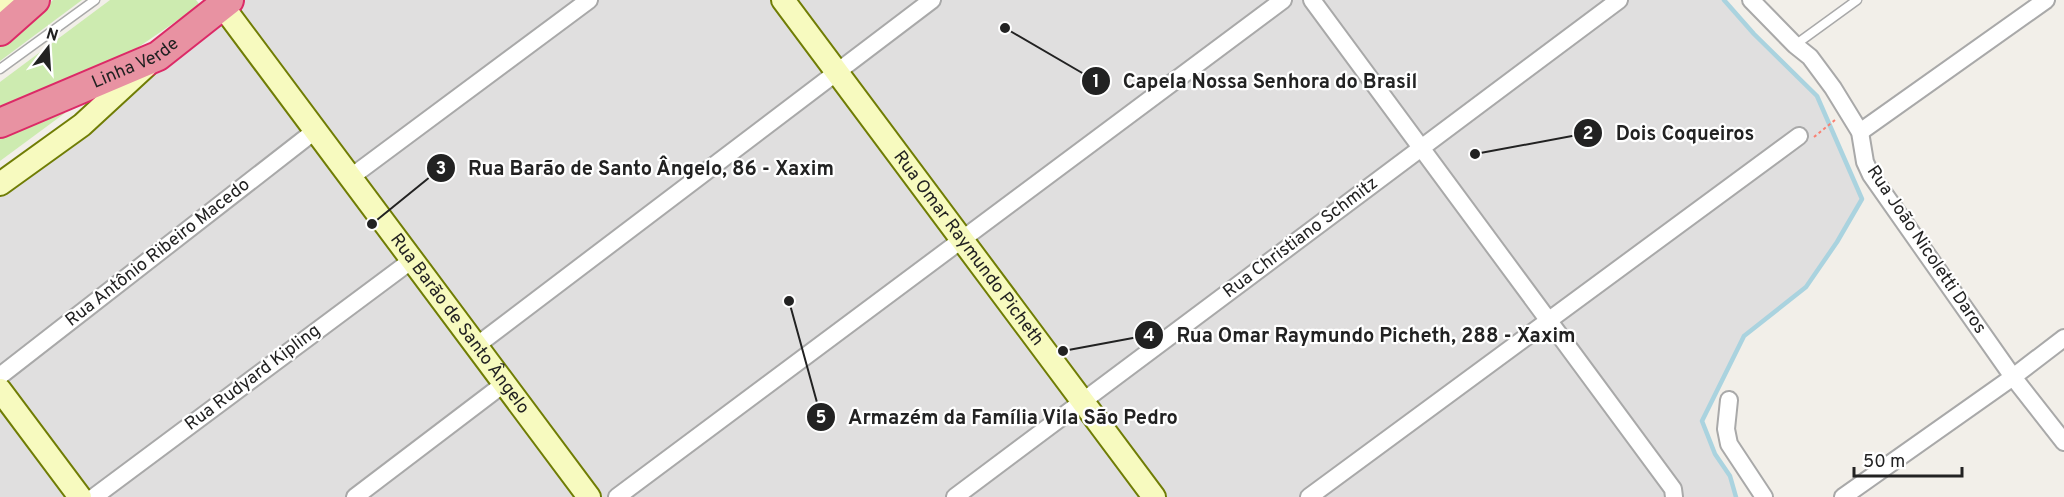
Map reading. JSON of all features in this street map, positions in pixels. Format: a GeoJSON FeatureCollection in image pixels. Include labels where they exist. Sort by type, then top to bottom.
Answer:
{"type":"FeatureCollection","features":[{"type":"Feature","properties":{"kind":"highway"},"geometry":{"type":"LineString","coordinates":[[0,31],[35,0]]}},
{"type":"Feature","properties":{"kind":"highway","name":"Linha Verde"},"geometry":{"type":"LineString","coordinates":[[0,123],[158,56],[223,2]]}},
{"type":"Feature","properties":{"kind":"main road","name":"Rua Omar Raymundo Picheth"},"geometry":{"type":"LineString","coordinates":[[783,0],[1154,497]]}},
{"type":"Feature","properties":{"kind":"main road","name":"Rua Barão de Santo Ângelo"},"geometry":{"type":"LineString","coordinates":[[223,2],[589,497]]}},
{"type":"Feature","properties":{"kind":"main road"},"geometry":{"type":"LineString","coordinates":[[0,184],[82,125],[158,56]]}},
{"type":"Feature","properties":{"kind":"main road"},"geometry":{"type":"LineString","coordinates":[[0,390],[80,497]]}},
{"type":"Feature","properties":{"kind":"street"},"geometry":{"type":"LineString","coordinates":[[351,177],[589,0]]}},
{"type":"Feature","properties":{"kind":"street"},"geometry":{"type":"LineString","coordinates":[[476,346],[932,0]]}},
{"type":"Feature","properties":{"kind":"street"},"geometry":{"type":"LineString","coordinates":[[617,497],[1283,0]]}},
{"type":"Feature","properties":{"kind":"street"},"geometry":{"type":"LineString","coordinates":[[1312,0],[1548,320],[1670,494]]}},
{"type":"Feature","properties":{"kind":"street","name":"Rua Christiano Schmitz"},"geometry":{"type":"LineString","coordinates":[[955,497],[1619,0]]}},
{"type":"Feature","properties":{"kind":"street","name":"Rua João Nicoletti Daros"},"geometry":{"type":"LineString","coordinates":[[1750,0],[1810,57],[1860,132],[1871,175],[2013,377],[2064,442]]}},
{"type":"Feature","properties":{"kind":"street"},"geometry":{"type":"LineString","coordinates":[[1860,132],[2046,0]]}},
{"type":"Feature","properties":{"kind":"street","name":"Rua Antônio Ribeiro Macedo"},"geometry":{"type":"LineString","coordinates":[[0,376],[316,130]]}},
{"type":"Feature","properties":{"kind":"street"},"geometry":{"type":"LineString","coordinates":[[1309,497],[1548,320],[1806,137]]}},
{"type":"Feature","properties":{"kind":"street","name":"Rua Rudyard Kipling"},"geometry":{"type":"LineString","coordinates":[[94,497],[412,260]]}},
{"type":"Feature","properties":{"kind":"street"},"geometry":{"type":"LineString","coordinates":[[1843,497],[2013,377],[2064,338]]}},
{"type":"Feature","properties":{"kind":"street"},"geometry":{"type":"LineString","coordinates":[[355,497],[505,383]]}},
{"type":"Feature","properties":{"kind":"street"},"geometry":{"type":"LineString","coordinates":[[1729,400],[1726,429],[1729,444],[1764,497]]}},
{"type":"Feature","properties":{"kind":"lane"},"geometry":{"type":"LineString","coordinates":[[0,69],[95,0]]}},
{"type":"Feature","properties":{"kind":"lane"},"geometry":{"type":"LineString","coordinates":[[1795,45],[1857,0]]}},
{"type":"Feature","properties":{"kind":"path"},"geometry":{"type":"LineString","coordinates":[[1806,137],[1837,119]]}},
{"type":"Feature","properties":{"kind":"shaded area"},"geometry":{"type":"Polygon","coordinates":[[[229,0],[1724,0],[1754,34],[1817,96],[1862,199],[1837,242],[1806,287],[1744,336],[1702,420],[1715,454],[1730,476],[1736,497],[0,497],[0,182],[229,0]]]}},
{"type":"Feature","properties":{"kind":"green space"},"geometry":{"type":"Polygon","coordinates":[[[53,0],[82,0],[0,61],[0,47],[53,0]]]}},
{"type":"Feature","properties":{"kind":"green space"},"geometry":{"type":"Polygon","coordinates":[[[110,0],[196,0],[200,5],[137,48],[99,70],[0,111],[0,82],[110,0]]]}},
{"type":"Feature","properties":{"kind":"green space"},"geometry":{"type":"Polygon","coordinates":[[[64,111],[65,113],[0,161],[0,137],[64,111]]]}},
{"type":"Feature","properties":{"kind":"waterway"},"geometry":{"type":"LineString","coordinates":[[1724,0],[1754,34],[1817,96],[1862,199],[1837,242],[1806,287],[1744,336],[1702,421],[1715,454],[1730,476],[1736,497]]}},
{"type":"Feature","properties":{"kind":"place","name":"Capela Nossa Senhora do Brasil"},"geometry":{"type":"Point","coordinates":[1005,28]}},
{"type":"Feature","properties":{"kind":"place","name":"Dois Coqueiros"},"geometry":{"type":"Point","coordinates":[1475,154]}},
{"type":"Feature","properties":{"kind":"place","name":"Rua Barão de Santo Ângelo, 86 - Xaxim"},"geometry":{"type":"Point","coordinates":[372,224]}},
{"type":"Feature","properties":{"kind":"place","name":"Armazém da Família Vila São Pedro"},"geometry":{"type":"Point","coordinates":[789,301]}},
{"type":"Feature","properties":{"kind":"place","name":"Rua Omar Raymundo Picheth, 288 - Xaxim"},"geometry":{"type":"Point","coordinates":[1063,351]}}]}
